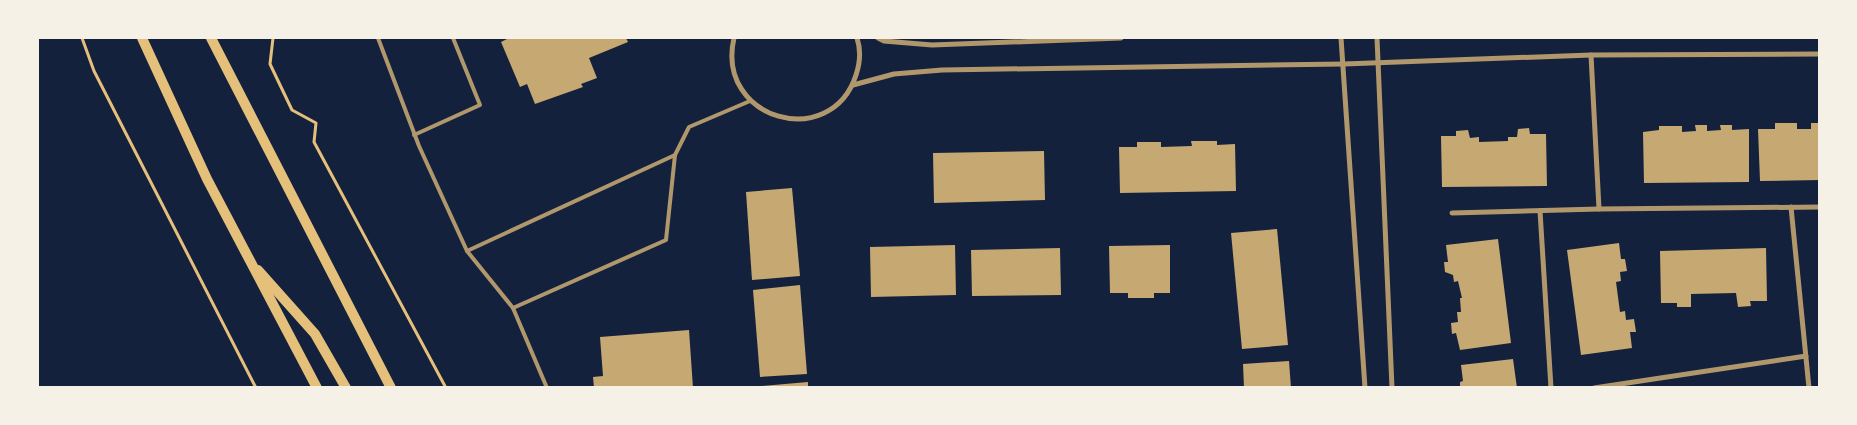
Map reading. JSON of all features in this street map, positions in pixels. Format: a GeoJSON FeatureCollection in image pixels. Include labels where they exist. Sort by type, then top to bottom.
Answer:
{"type":"FeatureCollection","features":[{"type":"Feature","properties":{"kind":"main road"},"geometry":{"type":"LineString","coordinates":[[142,38],[207,179],[317,388]]}},
{"type":"Feature","properties":{"kind":"main road"},"geometry":{"type":"LineString","coordinates":[[211,38],[391,388]]}},
{"type":"Feature","properties":{"kind":"main road"},"geometry":{"type":"LineString","coordinates":[[248,258],[316,334],[346,388]]}},
{"type":"Feature","properties":{"kind":"street"},"geometry":{"type":"LineString","coordinates":[[734,38],[731,49],[732,68],[738,86],[750,101],[767,113],[786,119],[806,119],[825,112],[841,101],[853,84],[859,64],[857,38]]}},
{"type":"Feature","properties":{"kind":"street"},"geometry":{"type":"LineString","coordinates":[[878,38],[884,41],[932,45],[1121,38]]}},
{"type":"Feature","properties":{"kind":"street"},"geometry":{"type":"LineString","coordinates":[[1341,38],[1364,388]]}},
{"type":"Feature","properties":{"kind":"street"},"geometry":{"type":"LineString","coordinates":[[1377,38],[1392,388]]}},
{"type":"Feature","properties":{"kind":"street"},"geometry":{"type":"LineString","coordinates":[[853,84],[894,74],[942,70],[1344,64],[1591,55],[1820,54]]}},
{"type":"Feature","properties":{"kind":"street"},"geometry":{"type":"LineString","coordinates":[[1591,55],[1599,209]]}},
{"type":"Feature","properties":{"kind":"street"},"geometry":{"type":"LineString","coordinates":[[1791,207],[1809,388]]}},
{"type":"Feature","properties":{"kind":"street"},"geometry":{"type":"LineString","coordinates":[[1452,213],[1599,209],[1820,207]]}},
{"type":"Feature","properties":{"kind":"street"},"geometry":{"type":"LineString","coordinates":[[1540,211],[1551,388]]}},
{"type":"Feature","properties":{"kind":"street"},"geometry":{"type":"LineString","coordinates":[[1594,388],[1806,356]]}},
{"type":"Feature","properties":{"kind":"lane"},"geometry":{"type":"LineString","coordinates":[[378,38],[414,135],[467,251],[513,308],[547,388]]}},
{"type":"Feature","properties":{"kind":"lane"},"geometry":{"type":"LineString","coordinates":[[414,135],[480,105],[453,38]]}},
{"type":"Feature","properties":{"kind":"lane"},"geometry":{"type":"LineString","coordinates":[[513,308],[666,240],[675,155],[689,127],[750,101]]}},
{"type":"Feature","properties":{"kind":"lane"},"geometry":{"type":"LineString","coordinates":[[467,251],[675,155]]}},
{"type":"Feature","properties":{"kind":"path"},"geometry":{"type":"LineString","coordinates":[[82,38],[94,71],[256,388]]}},
{"type":"Feature","properties":{"kind":"path"},"geometry":{"type":"LineString","coordinates":[[273,38],[270,64],[292,110],[316,123],[314,142],[446,388]]}},
{"type":"Feature","properties":{"kind":"building"},"geometry":{"type":"Polygon","coordinates":[[[509,38],[626,38],[628,42],[589,58],[597,78],[581,84],[583,87],[535,104],[527,84],[520,87],[501,42],[509,38]]]}},
{"type":"Feature","properties":{"kind":"building"},"geometry":{"type":"Polygon","coordinates":[[[1775,123],[1797,123],[1797,129],[1811,129],[1811,123],[1820,123],[1820,180],[1760,181],[1758,129],[1775,129],[1775,123]]]}},
{"type":"Feature","properties":{"kind":"building"},"geometry":{"type":"Polygon","coordinates":[[[1695,125],[1707,125],[1707,131],[1721,130],[1720,125],[1732,125],[1732,130],[1749,129],[1749,182],[1644,183],[1643,132],[1659,130],[1659,126],[1682,126],[1682,132],[1696,131],[1695,125]]]}},
{"type":"Feature","properties":{"kind":"building"},"geometry":{"type":"Polygon","coordinates":[[[1529,128],[1530,134],[1546,134],[1547,186],[1442,187],[1441,136],[1456,136],[1456,131],[1468,130],[1470,138],[1479,137],[1479,142],[1508,141],[1508,137],[1517,137],[1518,129],[1529,128]]]}},
{"type":"Feature","properties":{"kind":"building"},"geometry":{"type":"Polygon","coordinates":[[[1191,141],[1217,141],[1217,145],[1235,144],[1236,191],[1120,193],[1119,147],[1137,147],[1137,142],[1161,142],[1161,147],[1192,146],[1191,141]]]}},
{"type":"Feature","properties":{"kind":"building"},"geometry":{"type":"Polygon","coordinates":[[[1044,151],[1045,200],[934,203],[933,153],[1044,151]]]}},
{"type":"Feature","properties":{"kind":"building"},"geometry":{"type":"Polygon","coordinates":[[[792,188],[800,276],[752,280],[746,192],[792,188]]]}},
{"type":"Feature","properties":{"kind":"building"},"geometry":{"type":"Polygon","coordinates":[[[1277,229],[1288,345],[1242,349],[1231,233],[1277,229]]]}},
{"type":"Feature","properties":{"kind":"building"},"geometry":{"type":"Polygon","coordinates":[[[1498,239],[1511,343],[1460,350],[1456,333],[1452,334],[1451,323],[1458,322],[1457,312],[1461,312],[1460,298],[1462,298],[1458,281],[1454,282],[1453,275],[1445,272],[1444,262],[1448,262],[1446,245],[1498,239]]]}},
{"type":"Feature","properties":{"kind":"building"},"geometry":{"type":"Polygon","coordinates":[[[1619,243],[1621,259],[1625,259],[1627,271],[1620,272],[1621,281],[1616,282],[1620,312],[1625,311],[1626,320],[1634,319],[1636,332],[1630,332],[1632,348],[1581,355],[1567,250],[1619,243]]]}},
{"type":"Feature","properties":{"kind":"building"},"geometry":{"type":"Polygon","coordinates":[[[955,245],[956,295],[871,297],[870,247],[955,245]]]}},
{"type":"Feature","properties":{"kind":"building"},"geometry":{"type":"Polygon","coordinates":[[[1170,245],[1170,293],[1154,293],[1154,298],[1128,298],[1128,293],[1110,293],[1109,246],[1170,245]]]}},
{"type":"Feature","properties":{"kind":"building"},"geometry":{"type":"Polygon","coordinates":[[[1060,248],[1061,295],[972,296],[971,250],[1060,248]]]}},
{"type":"Feature","properties":{"kind":"building"},"geometry":{"type":"Polygon","coordinates":[[[1766,248],[1767,301],[1750,301],[1751,306],[1738,307],[1736,293],[1691,294],[1691,307],[1677,307],[1677,303],[1661,303],[1660,251],[1766,248]]]}},
{"type":"Feature","properties":{"kind":"building"},"geometry":{"type":"Polygon","coordinates":[[[800,285],[807,374],[760,377],[753,290],[800,285]]]}},
{"type":"Feature","properties":{"kind":"building"},"geometry":{"type":"Polygon","coordinates":[[[689,330],[693,388],[594,388],[593,377],[603,376],[600,337],[689,330]]]}},
{"type":"Feature","properties":{"kind":"building"},"geometry":{"type":"Polygon","coordinates":[[[1513,359],[1517,388],[1460,388],[1460,382],[1463,381],[1461,365],[1513,359]]]}},
{"type":"Feature","properties":{"kind":"building"},"geometry":{"type":"Polygon","coordinates":[[[1289,361],[1291,388],[1244,388],[1243,364],[1289,361]]]}},
{"type":"Feature","properties":{"kind":"building"},"geometry":{"type":"Polygon","coordinates":[[[808,382],[808,388],[761,388],[761,386],[808,382]]]}}]}
